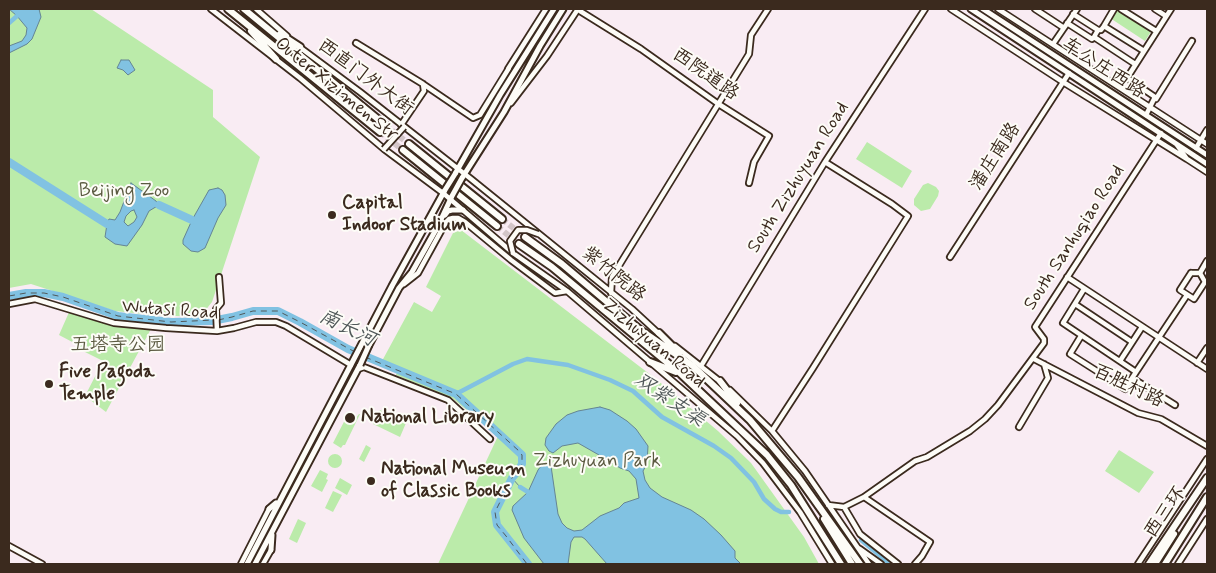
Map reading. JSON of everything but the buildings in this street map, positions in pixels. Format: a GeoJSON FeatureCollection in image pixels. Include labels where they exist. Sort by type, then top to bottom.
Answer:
{"type":"FeatureCollection","features":[{"type":"Feature","properties":{"kind":"highway"},"geometry":{"type":"LineString","coordinates":[[228,9],[380,132]]}},
{"type":"Feature","properties":{"kind":"highway"},"geometry":{"type":"LineString","coordinates":[[246,10],[300,47]]}},
{"type":"Feature","properties":{"kind":"highway"},"geometry":{"type":"LineString","coordinates":[[246,10],[386,125]]}},
{"type":"Feature","properties":{"kind":"highway"},"geometry":{"type":"LineString","coordinates":[[240,19],[276,59]]}},
{"type":"Feature","properties":{"kind":"highway"},"geometry":{"type":"LineString","coordinates":[[409,144],[502,219]]}},
{"type":"Feature","properties":{"kind":"highway"},"geometry":{"type":"LineString","coordinates":[[403,150],[453,197],[497,226]]}},
{"type":"Feature","properties":{"kind":"highway","name":"Zizhuyuan Road"},"geometry":{"type":"LineString","coordinates":[[525,237],[562,264],[639,329],[693,366],[750,420],[798,477],[860,564]]}},
{"type":"Feature","properties":{"kind":"highway","name":"Zizhuyuan Road"},"geometry":{"type":"LineString","coordinates":[[519,244],[552,267],[681,374],[767,455],[792,485],[841,564]]}},
{"type":"Feature","properties":{"kind":"highway"},"geometry":{"type":"LineString","coordinates":[[658,333],[693,366]]}},
{"type":"Feature","properties":{"kind":"highway"},"geometry":{"type":"LineString","coordinates":[[650,362],[681,374]]}},
{"type":"Feature","properties":{"kind":"highway"},"geometry":{"type":"LineString","coordinates":[[720,381],[750,420]]}},
{"type":"Feature","properties":{"kind":"highway"},"geometry":{"type":"LineString","coordinates":[[798,477],[852,564]]}},
{"type":"Feature","properties":{"kind":"highway","name":"西三环"},"geometry":{"type":"LineString","coordinates":[[1149,564],[1207,478]]}},
{"type":"Feature","properties":{"kind":"highway"},"geometry":{"type":"LineString","coordinates":[[792,485],[810,507],[848,564]]}},
{"type":"Feature","properties":{"kind":"highway","name":"西三环"},"geometry":{"type":"LineString","coordinates":[[1165,564],[1207,497]]}},
{"type":"Feature","properties":{"kind":"highway"},"geometry":{"type":"LineString","coordinates":[[1157,564],[1189,506]]}},
{"type":"Feature","properties":{"kind":"highway"},"geometry":{"type":"LineString","coordinates":[[1164,553],[1198,512]]}},
{"type":"Feature","properties":{"kind":"main road"},"geometry":{"type":"LineString","coordinates":[[246,564],[392,286],[444,192],[500,95],[554,9]]}},
{"type":"Feature","properties":{"kind":"main road"},"geometry":{"type":"LineString","coordinates":[[255,564],[399,288],[412,272],[464,176],[504,112],[540,46],[563,9]]}},
{"type":"Feature","properties":{"kind":"main road"},"geometry":{"type":"LineString","coordinates":[[971,9],[1207,164]]}},
{"type":"Feature","properties":{"kind":"main road","name":"车公庄西路"},"geometry":{"type":"LineString","coordinates":[[983,9],[1207,155]]}},
{"type":"Feature","properties":{"kind":"main road"},"geometry":{"type":"LineString","coordinates":[[438,226],[448,211],[463,210]]}},
{"type":"Feature","properties":{"kind":"main road"},"geometry":{"type":"LineString","coordinates":[[269,509],[280,499]]}},
{"type":"Feature","properties":{"kind":"main road"},"geometry":{"type":"LineString","coordinates":[[271,550],[272,531]]}},
{"type":"Feature","properties":{"kind":"main road"},"geometry":{"type":"LineString","coordinates":[[246,556],[246,564]]}},
{"type":"Feature","properties":{"kind":"street","name":"Outer Xizimen Str"},"geometry":{"type":"LineString","coordinates":[[212,9],[320,94],[384,150],[453,197]]}},
{"type":"Feature","properties":{"kind":"street","name":"西直门外大街"},"geometry":{"type":"LineString","coordinates":[[256,9],[300,47],[360,92],[464,176]]}},
{"type":"Feature","properties":{"kind":"street"},"geometry":{"type":"LineString","coordinates":[[356,43],[423,84],[473,118],[480,115],[546,9]]}},
{"type":"Feature","properties":{"kind":"street"},"geometry":{"type":"LineString","coordinates":[[610,293],[612,277],[748,54],[750,35],[768,9]]}},
{"type":"Feature","properties":{"kind":"street","name":"South Zizhuyuan Road"},"geometry":{"type":"LineString","coordinates":[[701,366],[825,162],[925,9]]}},
{"type":"Feature","properties":{"kind":"street"},"geometry":{"type":"LineString","coordinates":[[951,9],[1207,172]]}},
{"type":"Feature","properties":{"kind":"street"},"geometry":{"type":"LineString","coordinates":[[998,9],[1207,144]]}},
{"type":"Feature","properties":{"kind":"street"},"geometry":{"type":"LineString","coordinates":[[1035,9],[1092,39],[1094,37],[1135,64]]}},
{"type":"Feature","properties":{"kind":"street"},"geometry":{"type":"LineString","coordinates":[[1053,44],[1078,9]]}},
{"type":"Feature","properties":{"kind":"street"},"geometry":{"type":"LineString","coordinates":[[1094,37],[1098,30],[1101,30],[1104,26],[1114,9]]}},
{"type":"Feature","properties":{"kind":"street"},"geometry":{"type":"LineString","coordinates":[[1121,9],[1156,31]]}},
{"type":"Feature","properties":{"kind":"street"},"geometry":{"type":"LineString","coordinates":[[1155,9],[1166,16]]}},
{"type":"Feature","properties":{"kind":"street"},"geometry":{"type":"LineString","coordinates":[[1155,100],[1155,97],[1128,79],[1128,75],[1171,9]]}},
{"type":"Feature","properties":{"kind":"street"},"geometry":{"type":"LineString","coordinates":[[504,112],[579,10]]}},
{"type":"Feature","properties":{"kind":"street","name":"西院道路"},"geometry":{"type":"LineString","coordinates":[[579,10],[641,49],[717,103],[769,136],[754,162],[749,183]]}},
{"type":"Feature","properties":{"kind":"street"},"geometry":{"type":"LineString","coordinates":[[1073,14],[1098,30]]}},
{"type":"Feature","properties":{"kind":"street"},"geometry":{"type":"LineString","coordinates":[[1104,26],[1144,51]]}},
{"type":"Feature","properties":{"kind":"street"},"geometry":{"type":"LineString","coordinates":[[1146,115],[1192,41]]}},
{"type":"Feature","properties":{"kind":"street"},"geometry":{"type":"LineString","coordinates":[[500,95],[509,68]]}},
{"type":"Feature","properties":{"kind":"street","name":"潘庄南路"},"geometry":{"type":"LineString","coordinates":[[950,258],[1068,73]]}},
{"type":"Feature","properties":{"kind":"street"},"geometry":{"type":"LineString","coordinates":[[384,150],[424,91],[423,84]]}},
{"type":"Feature","properties":{"kind":"street"},"geometry":{"type":"LineString","coordinates":[[1196,148],[1207,130]]}},
{"type":"Feature","properties":{"kind":"street","name":"South Sanhuqiao Road"},"geometry":{"type":"LineString","coordinates":[[1034,359],[1044,343],[1044,339],[1035,327],[1161,133]]}},
{"type":"Feature","properties":{"kind":"street"},"geometry":{"type":"LineString","coordinates":[[1176,143],[1187,159]]}},
{"type":"Feature","properties":{"kind":"street"},"geometry":{"type":"LineString","coordinates":[[772,430],[908,216],[825,162]]}},
{"type":"Feature","properties":{"kind":"street","name":"紫竹院路"},"geometry":{"type":"LineString","coordinates":[[464,176],[632,309],[658,333],[720,381],[741,400],[772,430],[805,471],[869,564]]}},
{"type":"Feature","properties":{"kind":"street","name":"Zizhuyuan Road"},"geometry":{"type":"LineString","coordinates":[[453,197],[463,210],[514,253],[567,291],[737,436],[763,463],[800,512],[832,564]]}},
{"type":"Feature","properties":{"kind":"street"},"geometry":{"type":"LineString","coordinates":[[399,288],[418,273],[446,222],[449,219],[458,218],[555,293],[567,291]]}},
{"type":"Feature","properties":{"kind":"street"},"geometry":{"type":"LineString","coordinates":[[514,253],[510,242],[518,230],[527,230],[538,234]]}},
{"type":"Feature","properties":{"kind":"street"},"geometry":{"type":"LineString","coordinates":[[1200,273],[1207,261]]}},
{"type":"Feature","properties":{"kind":"street"},"geometry":{"type":"LineString","coordinates":[[1191,273],[1200,273],[1205,282],[1194,299],[1180,290],[1191,273]]}},
{"type":"Feature","properties":{"kind":"street"},"geometry":{"type":"LineString","coordinates":[[217,330],[216,309],[221,303],[220,277]]}},
{"type":"Feature","properties":{"kind":"street"},"geometry":{"type":"LineString","coordinates":[[1067,277],[1207,369]]}},
{"type":"Feature","properties":{"kind":"street"},"geometry":{"type":"LineString","coordinates":[[1084,289],[1063,323],[1136,372]]}},
{"type":"Feature","properties":{"kind":"street"},"geometry":{"type":"LineString","coordinates":[[1081,336],[1070,354],[1125,389],[1187,295]]}},
{"type":"Feature","properties":{"kind":"street","name":"Wutasi Road"},"geometry":{"type":"LineString","coordinates":[[9,304],[35,299],[114,322],[166,328],[217,330],[256,322],[276,322],[352,363]]}},
{"type":"Feature","properties":{"kind":"street"},"geometry":{"type":"LineString","coordinates":[[1075,304],[1132,342]]}},
{"type":"Feature","properties":{"kind":"street"},"geometry":{"type":"LineString","coordinates":[[1120,361],[1142,327]]}},
{"type":"Feature","properties":{"kind":"street"},"geometry":{"type":"LineString","coordinates":[[1197,363],[1207,348]]}},
{"type":"Feature","properties":{"kind":"street"},"geometry":{"type":"LineString","coordinates":[[828,505],[844,507],[864,497],[915,461],[927,457],[970,430],[985,419],[1034,359]]}},
{"type":"Feature","properties":{"kind":"street","name":"百胜村路"},"geometry":{"type":"LineString","coordinates":[[1034,359],[1138,413],[1161,420],[1207,446]]}},
{"type":"Feature","properties":{"kind":"street"},"geometry":{"type":"LineString","coordinates":[[1019,427],[1048,378],[1044,364]]}},
{"type":"Feature","properties":{"kind":"street"},"geometry":{"type":"LineString","coordinates":[[359,367],[364,367],[448,400],[490,439]]}},
{"type":"Feature","properties":{"kind":"street"},"geometry":{"type":"LineString","coordinates":[[1132,378],[1175,405]]}},
{"type":"Feature","properties":{"kind":"street"},"geometry":{"type":"LineString","coordinates":[[1138,564],[1207,459]]}},
{"type":"Feature","properties":{"kind":"street"},"geometry":{"type":"LineString","coordinates":[[864,497],[930,542],[915,564]]}},
{"type":"Feature","properties":{"kind":"street"},"geometry":{"type":"LineString","coordinates":[[844,507],[860,534],[898,564]]}},
{"type":"Feature","properties":{"kind":"street"},"geometry":{"type":"LineString","coordinates":[[242,564],[269,509]]}},
{"type":"Feature","properties":{"kind":"street"},"geometry":{"type":"LineString","coordinates":[[1178,564],[1207,520]]}},
{"type":"Feature","properties":{"kind":"street"},"geometry":{"type":"LineString","coordinates":[[9,546],[42,564]]}},
{"type":"Feature","properties":{"kind":"street"},"geometry":{"type":"LineString","coordinates":[[856,546],[881,564]]}},
{"type":"Feature","properties":{"kind":"street"},"geometry":{"type":"LineString","coordinates":[[264,564],[271,550]]}},
{"type":"Feature","properties":{"kind":"green space","name":"Beijing Zoo"},"geometry":{"type":"Polygon","coordinates":[[[9,9],[91,9],[213,90],[213,117],[260,157],[212,302],[200,317],[115,311],[31,284],[9,288],[9,9]]]}},
{"type":"Feature","properties":{"kind":"green space"},"geometry":{"type":"Polygon","coordinates":[[[1116,9],[1119,9],[1152,30],[1145,41],[1110,18],[1116,9]]]}},
{"type":"Feature","properties":{"kind":"green space"},"geometry":{"type":"Polygon","coordinates":[[[867,142],[912,171],[902,188],[856,159],[867,142]]]}},
{"type":"Feature","properties":{"kind":"green space"},"geometry":{"type":"Polygon","coordinates":[[[928,183],[936,187],[939,191],[938,196],[930,209],[921,211],[914,205],[914,199],[923,185],[928,183]]]}},
{"type":"Feature","properties":{"kind":"green space","name":"Zizhuyuan Park"},"geometry":{"type":"Polygon","coordinates":[[[461,230],[656,379],[718,431],[751,463],[804,537],[819,564],[438,564],[498,436],[452,398],[396,375],[399,367],[382,361],[414,302],[432,312],[441,296],[426,287],[453,233],[461,230]]]}},
{"type":"Feature","properties":{"kind":"green space","name":"五塔寺公园"},"geometry":{"type":"Polygon","coordinates":[[[70,310],[112,323],[151,329],[106,412],[85,396],[103,361],[77,348],[78,345],[59,335],[70,310]]]}},
{"type":"Feature","properties":{"kind":"green space"},"geometry":{"type":"Polygon","coordinates":[[[380,410],[406,423],[400,437],[373,424],[380,410]]]}},
{"type":"Feature","properties":{"kind":"green space"},"geometry":{"type":"Polygon","coordinates":[[[348,414],[356,418],[360,414],[345,445],[341,448],[333,443],[348,414]]]}},
{"type":"Feature","properties":{"kind":"green space"},"geometry":{"type":"Polygon","coordinates":[[[366,445],[371,448],[364,462],[359,459],[366,445]]]}},
{"type":"Feature","properties":{"kind":"green space"},"geometry":{"type":"Polygon","coordinates":[[[1119,450],[1154,472],[1139,493],[1105,471],[1119,450]]]}},
{"type":"Feature","properties":{"kind":"green space"},"geometry":{"type":"Polygon","coordinates":[[[332,454],[338,454],[342,461],[338,468],[332,468],[328,464],[328,458],[332,454]]]}},
{"type":"Feature","properties":{"kind":"green space"},"geometry":{"type":"Polygon","coordinates":[[[320,470],[328,474],[326,479],[328,480],[322,492],[311,486],[320,470]]]}},
{"type":"Feature","properties":{"kind":"green space"},"geometry":{"type":"Polygon","coordinates":[[[340,478],[352,485],[347,495],[335,488],[340,478]]]}},
{"type":"Feature","properties":{"kind":"green space"},"geometry":{"type":"Polygon","coordinates":[[[333,491],[342,495],[333,512],[325,508],[333,491]]]}},
{"type":"Feature","properties":{"kind":"green space"},"geometry":{"type":"Polygon","coordinates":[[[298,519],[306,523],[297,543],[289,539],[298,519]]]}},
{"type":"Feature","properties":{"kind":"water"},"geometry":{"type":"Polygon","coordinates":[[[9,9],[39,9],[41,17],[32,39],[27,44],[9,53],[9,46],[22,41],[26,35],[27,28],[9,9]]]}},
{"type":"Feature","properties":{"kind":"water"},"geometry":{"type":"Polygon","coordinates":[[[121,60],[129,60],[135,70],[128,75],[123,70],[117,68],[121,60]]]}},
{"type":"Feature","properties":{"kind":"water"},"geometry":{"type":"Polygon","coordinates":[[[131,183],[159,205],[149,211],[142,225],[127,246],[115,244],[105,237],[109,219],[115,220],[131,183]],[[134,210],[131,211],[126,216],[124,222],[128,226],[137,217],[134,210]]]}},
{"type":"Feature","properties":{"kind":"water"},"geometry":{"type":"Polygon","coordinates":[[[218,188],[225,195],[226,205],[205,248],[198,252],[191,251],[183,244],[183,240],[209,190],[218,188]]]}},
{"type":"Feature","properties":{"kind":"water"},"geometry":{"type":"Polygon","coordinates":[[[600,407],[610,410],[627,421],[636,429],[648,446],[647,464],[643,471],[645,480],[650,488],[662,497],[691,510],[704,519],[735,551],[735,558],[741,564],[607,564],[585,539],[574,537],[571,542],[568,564],[544,564],[524,538],[512,510],[513,506],[528,492],[538,470],[544,462],[551,466],[558,514],[562,523],[574,531],[582,530],[600,516],[619,508],[624,503],[639,498],[636,479],[629,471],[611,462],[603,462],[600,460],[599,455],[578,443],[562,446],[553,453],[545,445],[546,438],[556,424],[567,415],[600,407]]]}},
{"type":"Feature","properties":{"kind":"waterway"},"geometry":{"type":"LineString","coordinates":[[9,23],[17,16]]}},
{"type":"Feature","properties":{"kind":"waterway"},"geometry":{"type":"LineString","coordinates":[[9,162],[107,224]]}},
{"type":"Feature","properties":{"kind":"waterway"},"geometry":{"type":"LineString","coordinates":[[159,205],[192,220]]}},
{"type":"Feature","properties":{"kind":"waterway","name":"南长河"},"geometry":{"type":"LineString","coordinates":[[9,296],[26,293],[44,293],[63,297],[118,316],[171,322],[212,321],[253,311],[278,311],[348,349],[456,394],[522,455],[522,464],[512,478],[495,512],[497,525],[528,564]]}},
{"type":"Feature","properties":{"kind":"waterway","name":"双紫支渠"},"geometry":{"type":"LineString","coordinates":[[456,394],[513,364],[527,359],[568,365],[610,380],[633,391],[662,417],[714,446],[731,458],[754,482],[764,499],[775,509],[781,512],[789,512]]}},
{"type":"Feature","properties":{"kind":"waterway"},"geometry":{"type":"LineString","coordinates":[[512,478],[520,487]]}},
{"type":"Feature","properties":{"kind":"waterway"},"geometry":{"type":"LineString","coordinates":[[520,487],[528,492]]}},
{"type":"Feature","properties":{"kind":"waterway","name":"双紫支渠"},"geometry":{"type":"LineString","coordinates":[[861,540],[890,564]]}},
{"type":"Feature","properties":{"kind":"ferry route"},"geometry":{"type":"LineString","coordinates":[[9,296],[26,293],[44,293],[63,297],[118,316],[171,322],[214,320]]}},
{"type":"Feature","properties":{"kind":"ferry route"},"geometry":{"type":"LineString","coordinates":[[218,320],[253,311],[278,311],[355,352]]}},
{"type":"Feature","properties":{"kind":"ferry route"},"geometry":{"type":"LineString","coordinates":[[365,357],[456,394],[519,451],[522,455],[522,464],[512,478],[495,512],[497,525],[527,564]]}},
{"type":"Feature","properties":{"kind":"tunnel"},"geometry":{"type":"LineString","coordinates":[[385,125],[409,144]]}},
{"type":"Feature","properties":{"kind":"tunnel"},"geometry":{"type":"LineString","coordinates":[[380,132],[403,150]]}},
{"type":"Feature","properties":{"kind":"tunnel"},"geometry":{"type":"LineString","coordinates":[[502,219],[525,237]]}},
{"type":"Feature","properties":{"kind":"tunnel"},"geometry":{"type":"LineString","coordinates":[[497,226],[519,244]]}},
{"type":"Feature","properties":{"kind":"place","name":"Capital Indoor Stadium"},"geometry":{"type":"Point","coordinates":[332,215]}},
{"type":"Feature","properties":{"kind":"place","name":"Five Pagoda Temple"},"geometry":{"type":"Point","coordinates":[49,384]}},
{"type":"Feature","properties":{"kind":"place","name":"National Library"},"geometry":{"type":"Point","coordinates":[350,418]}},
{"type":"Feature","properties":{"kind":"place","name":"National Museum of Classic Books"},"geometry":{"type":"Point","coordinates":[371,481]}}]}
